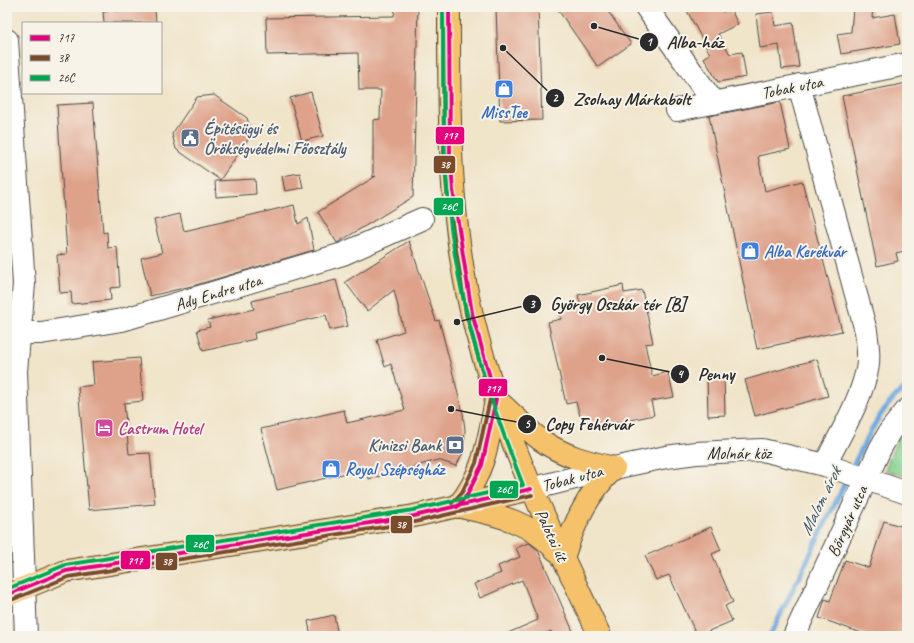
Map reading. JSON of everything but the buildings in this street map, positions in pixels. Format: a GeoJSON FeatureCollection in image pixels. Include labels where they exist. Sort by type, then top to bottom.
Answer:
{"type":"FeatureCollection","features":[{"type":"Feature","properties":{"kind":"main road","name":"Palotai út"},"geometry":{"type":"LineString","coordinates":[[449,7],[450,153],[453,190],[472,313],[496,399],[531,489],[600,636]]}},
{"type":"Feature","properties":{"kind":"main road"},"geometry":{"type":"LineString","coordinates":[[496,399],[541,440],[580,460],[614,468]]}},
{"type":"Feature","properties":{"kind":"main road"},"geometry":{"type":"LineString","coordinates":[[456,507],[467,495],[482,465],[487,448],[496,399]]}},
{"type":"Feature","properties":{"kind":"main road"},"geometry":{"type":"LineString","coordinates":[[456,507],[508,518],[533,529],[547,540],[563,558],[581,511],[598,483],[614,468]]}},
{"type":"Feature","properties":{"kind":"main road"},"geometry":{"type":"LineString","coordinates":[[15,592],[66,571],[414,516],[531,489]]}},
{"type":"Feature","properties":{"kind":"street"},"geometry":{"type":"LineString","coordinates":[[646,7],[714,103]]}},
{"type":"Feature","properties":{"kind":"street"},"geometry":{"type":"LineString","coordinates":[[7,40],[24,284],[13,331],[16,371],[15,592],[26,636]]}},
{"type":"Feature","properties":{"kind":"street","name":"Tobak utca"},"geometry":{"type":"LineString","coordinates":[[677,110],[907,64]]}},
{"type":"Feature","properties":{"kind":"street"},"geometry":{"type":"LineString","coordinates":[[799,85],[866,331],[868,354],[867,373],[860,391],[847,473]]}},
{"type":"Feature","properties":{"kind":"street","name":"Ady Endre utca"},"geometry":{"type":"LineString","coordinates":[[13,331],[41,333],[122,320],[343,254],[422,219]]}},
{"type":"Feature","properties":{"kind":"street","name":"Bőrgyár utca"},"geometry":{"type":"LineString","coordinates":[[794,636],[847,473],[890,431],[907,410]]}},
{"type":"Feature","properties":{"kind":"street","name":"Molnár köz"},"geometry":{"type":"LineString","coordinates":[[614,468],[666,457],[696,453],[762,450],[847,473],[907,493]]}},
{"type":"Feature","properties":{"kind":"street","name":"Tobak utca"},"geometry":{"type":"LineString","coordinates":[[531,489],[614,468]]}},
{"type":"Feature","properties":{"kind":"green space"},"geometry":{"type":"Polygon","coordinates":[[[900,432],[907,434],[907,477],[885,470],[900,432]]]}},
{"type":"Feature","properties":{"kind":"waterway","name":"Malom árok"},"geometry":{"type":"LineString","coordinates":[[852,468],[869,434],[882,413],[889,403],[907,386]]}},
{"type":"Feature","properties":{"kind":"waterway","name":"Malom árok"},"geometry":{"type":"LineString","coordinates":[[770,636],[848,477]]}},
{"type":"Feature","properties":{"kind":"transit line","name":"38"},"geometry":{"type":"LineString","coordinates":[[443,7],[444,153],[447,191],[466,314],[490,399],[476,463],[462,492],[452,503]]}},
{"type":"Feature","properties":{"kind":"transit line","name":"26C"},"geometry":{"type":"LineString","coordinates":[[7,589],[65,565],[413,510],[523,485],[499,422],[479,359],[462,294],[456,261],[451,228],[446,173],[443,90],[443,7]]}},
{"type":"Feature","properties":{"kind":"transit line","name":"717"},"geometry":{"type":"LineString","coordinates":[[449,7],[450,153],[453,190],[472,313],[496,399],[482,465],[467,495],[457,507]]}},
{"type":"Feature","properties":{"kind":"transit line","name":"717"},"geometry":{"type":"LineString","coordinates":[[7,595],[66,571],[414,516],[531,489]]}},
{"type":"Feature","properties":{"kind":"transit line","name":"38"},"geometry":{"type":"LineString","coordinates":[[9,601],[68,577],[415,522],[532,495]]}},
{"type":"Feature","properties":{"kind":"place","name":"Alba-ház"},"geometry":{"type":"Point","coordinates":[594,26]}},
{"type":"Feature","properties":{"kind":"place","name":"Zsolnay Márkabolt"},"geometry":{"type":"Point","coordinates":[503,48]}},
{"type":"Feature","properties":{"kind":"place","name":"MissTee"},"geometry":{"type":"Point","coordinates":[504,89]}},
{"type":"Feature","properties":{"kind":"place","name":"Építésügyi és Örökségvédelmi Főosztály"},"geometry":{"type":"Point","coordinates":[190,138]}},
{"type":"Feature","properties":{"kind":"place","name":"Alba Kerékvár"},"geometry":{"type":"Point","coordinates":[750,251]}},
{"type":"Feature","properties":{"kind":"place","name":"György Oszkár tér [B]"},"geometry":{"type":"Point","coordinates":[457,322]}},
{"type":"Feature","properties":{"kind":"place","name":"Penny"},"geometry":{"type":"Point","coordinates":[602,358]}},
{"type":"Feature","properties":{"kind":"place","name":"Copy Fehérvár"},"geometry":{"type":"Point","coordinates":[451,409]}},
{"type":"Feature","properties":{"kind":"place","name":"Castrum Hotel"},"geometry":{"type":"Point","coordinates":[104,428]}},
{"type":"Feature","properties":{"kind":"place","name":"Kinizsi Bank"},"geometry":{"type":"Point","coordinates":[455,445]}},
{"type":"Feature","properties":{"kind":"place","name":"Royal Szépségház"},"geometry":{"type":"Point","coordinates":[331,469]}}]}
